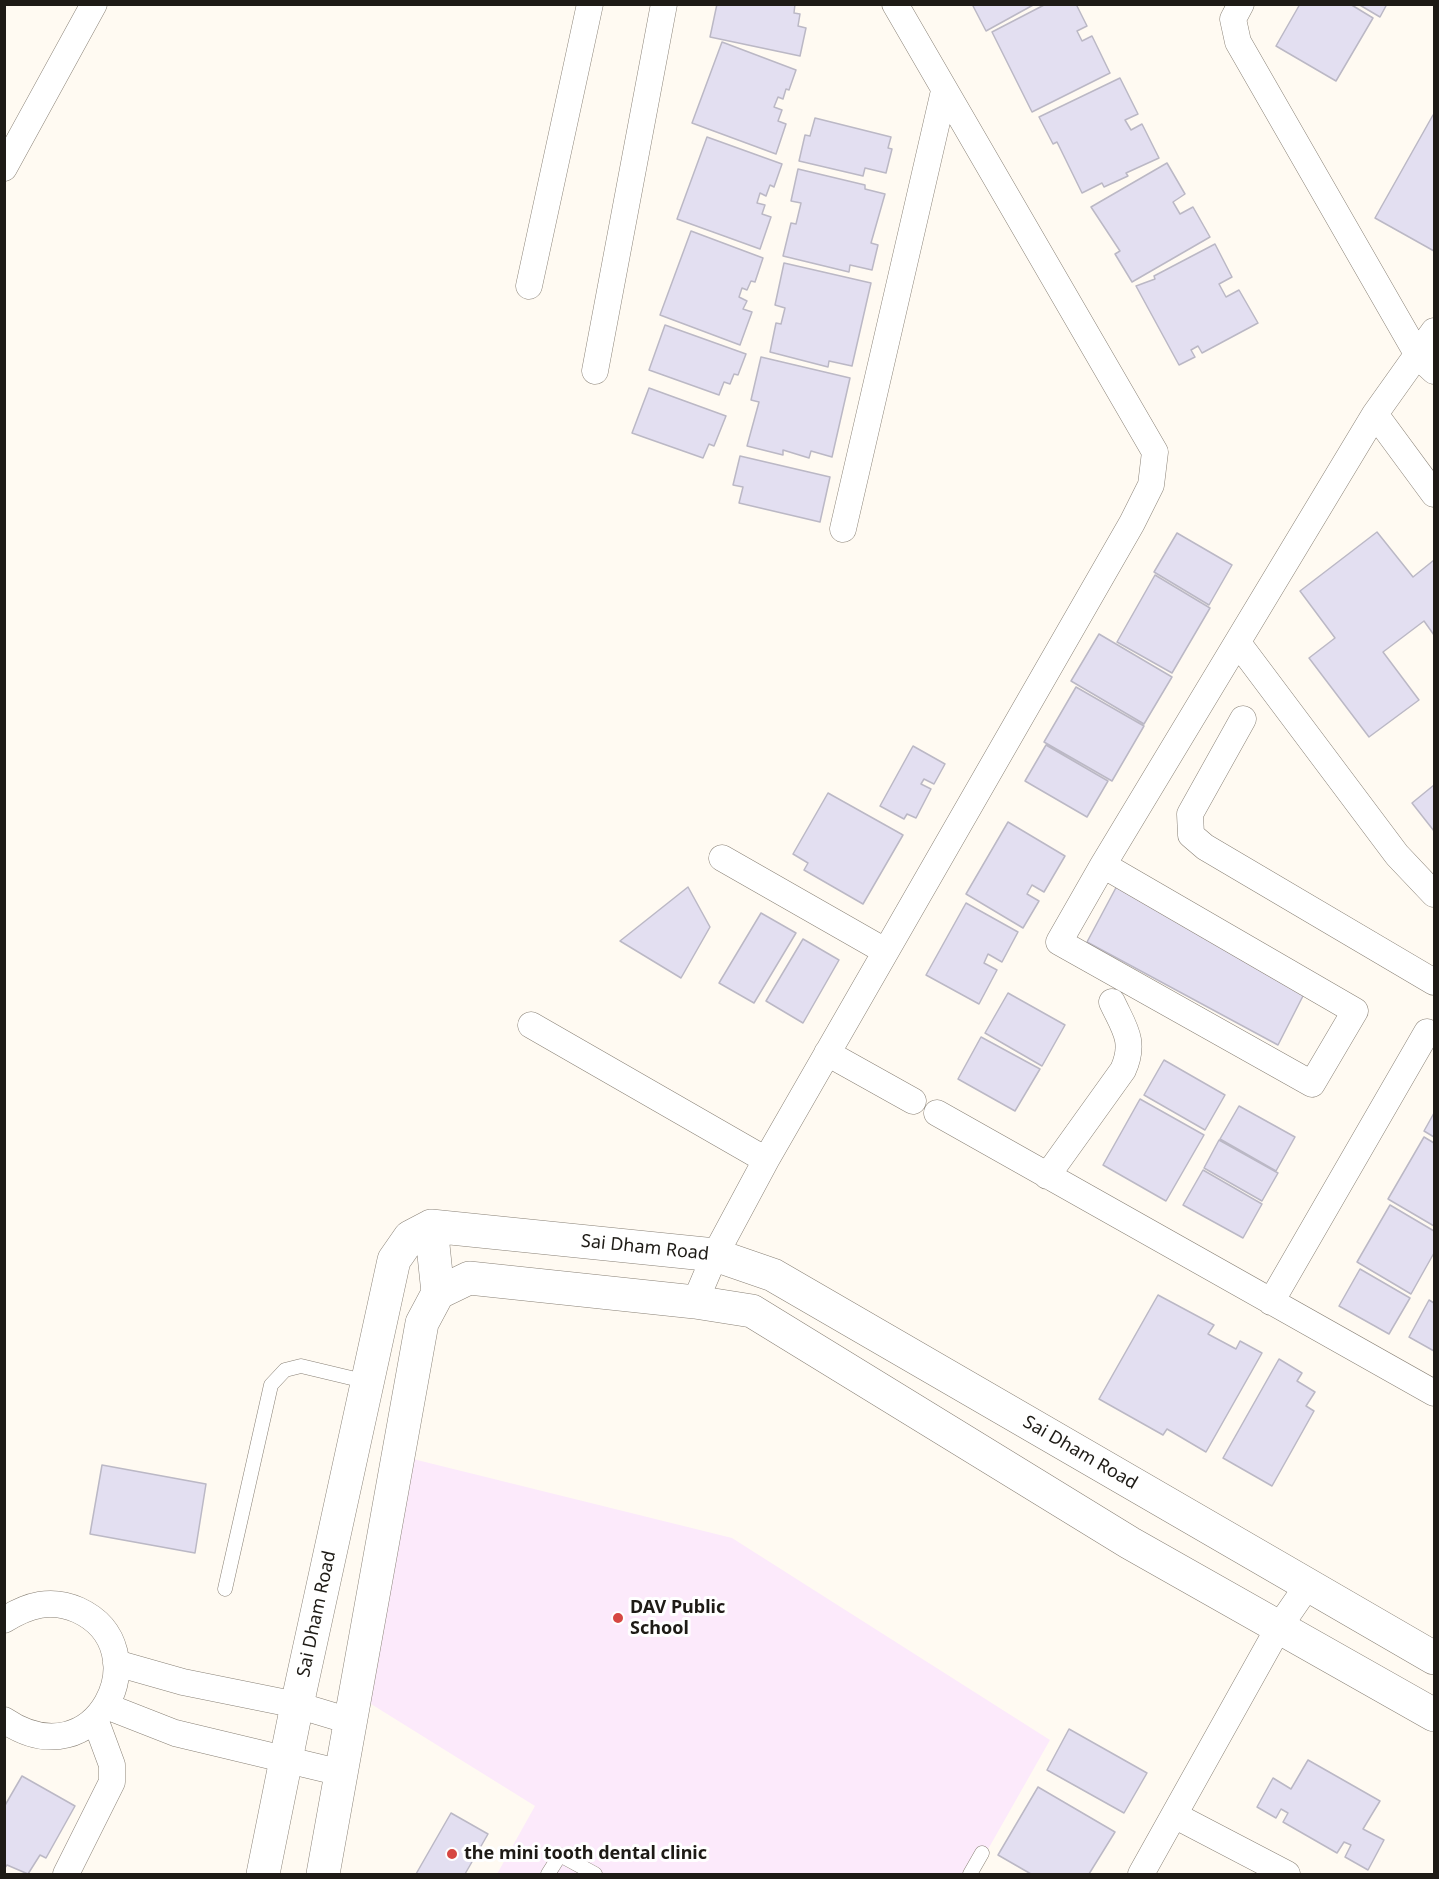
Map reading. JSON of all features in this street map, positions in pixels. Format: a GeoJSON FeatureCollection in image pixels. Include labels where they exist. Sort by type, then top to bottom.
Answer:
{"type":"FeatureCollection","features":[{"type":"Feature","properties":{"kind":"street"},"geometry":{"type":"LineString","coordinates":[[4,168],[94,4]]}},
{"type":"Feature","properties":{"kind":"street"},"geometry":{"type":"LineString","coordinates":[[529,286],[590,4]]}},
{"type":"Feature","properties":{"kind":"street"},"geometry":{"type":"LineString","coordinates":[[595,371],[664,4]]}},
{"type":"Feature","properties":{"kind":"street"},"geometry":{"type":"LineString","coordinates":[[695,1302],[715,1255],[766,1160],[1132,523],[1151,485],[1155,452],[895,4]]}},
{"type":"Feature","properties":{"kind":"street"},"geometry":{"type":"LineString","coordinates":[[1234,17],[1427,364]]}},
{"type":"Feature","properties":{"kind":"street"},"geometry":{"type":"LineString","coordinates":[[843,529],[944,92]]}},
{"type":"Feature","properties":{"kind":"street"},"geometry":{"type":"LineString","coordinates":[[1102,864],[1355,1011],[1312,1084],[1059,942],[1102,864],[1376,414],[1427,364],[1434,331]]}},
{"type":"Feature","properties":{"kind":"street"},"geometry":{"type":"LineString","coordinates":[[1376,414],[1434,494]]}},
{"type":"Feature","properties":{"kind":"street"},"geometry":{"type":"LineString","coordinates":[[1238,643],[1397,855],[1434,894]]}},
{"type":"Feature","properties":{"kind":"street"},"geometry":{"type":"LineString","coordinates":[[1243,719],[1190,814],[1191,836],[1225,859],[1434,982]]}},
{"type":"Feature","properties":{"kind":"street"},"geometry":{"type":"LineString","coordinates":[[722,858],[885,951]]}},
{"type":"Feature","properties":{"kind":"street"},"geometry":{"type":"LineString","coordinates":[[1047,1176],[1123,1070],[1130,1054],[1129,1039],[1112,1002]]}},
{"type":"Feature","properties":{"kind":"street"},"geometry":{"type":"LineString","coordinates":[[531,1025],[766,1160]]}},
{"type":"Feature","properties":{"kind":"street"},"geometry":{"type":"LineString","coordinates":[[1271,1302],[1427,1032]]}},
{"type":"Feature","properties":{"kind":"street"},"geometry":{"type":"LineString","coordinates":[[827,1053],[913,1101]]}},
{"type":"Feature","properties":{"kind":"street"},"geometry":{"type":"LineString","coordinates":[[937,1113],[1434,1393]]}},
{"type":"Feature","properties":{"kind":"street"},"geometry":{"type":"LineString","coordinates":[[323,1875],[413,1368],[423,1323],[438,1293],[431,1226]]}},
{"type":"Feature","properties":{"kind":"street","name":"Sai Dham Road"},"geometry":{"type":"LineString","coordinates":[[263,1875],[288,1760],[297,1705],[394,1260],[410,1237],[431,1226],[715,1255],[773,1275],[1434,1658]]}},
{"type":"Feature","properties":{"kind":"street"},"geometry":{"type":"LineString","coordinates":[[438,1293],[469,1278],[695,1302],[752,1311],[1130,1543],[1434,1715]]}},
{"type":"Feature","properties":{"kind":"street"},"geometry":{"type":"LineString","coordinates":[[1142,1875],[1279,1627],[1308,1585]]}},
{"type":"Feature","properties":{"kind":"street"},"geometry":{"type":"LineString","coordinates":[[4,1620],[23,1608],[45,1603],[67,1605],[87,1615],[103,1630],[114,1650],[116,1662],[113,1694],[85,1728],[65,1736],[42,1737],[21,1732],[4,1720]]}},
{"type":"Feature","properties":{"kind":"street"},"geometry":{"type":"LineString","coordinates":[[116,1662],[183,1682],[297,1705],[350,1721]]}},
{"type":"Feature","properties":{"kind":"street"},"geometry":{"type":"LineString","coordinates":[[100,1712],[175,1733],[342,1773]]}},
{"type":"Feature","properties":{"kind":"street"},"geometry":{"type":"LineString","coordinates":[[66,1875],[112,1782],[112,1765],[100,1712]]}},
{"type":"Feature","properties":{"kind":"street"},"geometry":{"type":"LineString","coordinates":[[1174,1815],[1287,1875]]}},
{"type":"Feature","properties":{"kind":"lane"},"geometry":{"type":"LineString","coordinates":[[225,1589],[271,1385],[285,1370],[301,1366],[368,1382]]}},
{"type":"Feature","properties":{"kind":"lane"},"geometry":{"type":"LineString","coordinates":[[970,1875],[982,1853]]}},
{"type":"Feature","properties":{"kind":"lane"},"geometry":{"type":"LineString","coordinates":[[548,1875],[560,1855],[595,1875]]}},
{"type":"Feature","properties":{"kind":"shaded area","name":"DAV Public School"},"geometry":{"type":"Polygon","coordinates":[[[409,1458],[732,1538],[1050,1740],[974,1874],[497,1874],[535,1806],[363,1699],[409,1458]]]}},
{"type":"Feature","properties":{"kind":"building"},"geometry":{"type":"Polygon","coordinates":[[[717,4],[795,4],[794,13],[800,14],[798,26],[806,28],[800,56],[710,37],[717,4]]]}},
{"type":"Feature","properties":{"kind":"building"},"geometry":{"type":"Polygon","coordinates":[[[972,4],[1035,4],[986,31],[972,4]]]}},
{"type":"Feature","properties":{"kind":"building"},"geometry":{"type":"Polygon","coordinates":[[[1046,4],[1076,4],[1087,26],[1077,31],[1082,41],[1092,36],[1110,73],[1032,112],[992,32],[1046,4]]]}},
{"type":"Feature","properties":{"kind":"building"},"geometry":{"type":"Polygon","coordinates":[[[1300,4],[1350,4],[1373,18],[1336,81],[1276,46],[1300,4]]]}},
{"type":"Feature","properties":{"kind":"building"},"geometry":{"type":"Polygon","coordinates":[[[1358,4],[1387,4],[1380,17],[1358,4]]]}},
{"type":"Feature","properties":{"kind":"building"},"geometry":{"type":"Polygon","coordinates":[[[722,42],[796,70],[789,90],[786,89],[783,99],[778,97],[774,107],[782,110],[778,121],[786,124],[776,154],[692,123],[722,42]]]}},
{"type":"Feature","properties":{"kind":"building"},"geometry":{"type":"Polygon","coordinates":[[[1120,78],[1138,114],[1125,120],[1131,130],[1142,124],[1159,158],[1126,173],[1128,176],[1104,187],[1102,183],[1082,193],[1057,142],[1053,144],[1039,117],[1120,78]]]}},
{"type":"Feature","properties":{"kind":"building"},"geometry":{"type":"Polygon","coordinates":[[[1434,116],[1434,251],[1375,218],[1434,116]]]}},
{"type":"Feature","properties":{"kind":"building"},"geometry":{"type":"Polygon","coordinates":[[[815,118],[891,137],[888,148],[892,149],[886,173],[865,168],[863,176],[799,161],[805,135],[810,136],[815,118]]]}},
{"type":"Feature","properties":{"kind":"building"},"geometry":{"type":"Polygon","coordinates":[[[707,137],[782,164],[774,187],[770,185],[766,196],[760,193],[757,203],[765,205],[762,214],[771,217],[760,249],[677,219],[707,137]]]}},
{"type":"Feature","properties":{"kind":"building"},"geometry":{"type":"Polygon","coordinates":[[[1167,163],[1185,194],[1173,202],[1180,214],[1193,207],[1210,237],[1132,282],[1115,254],[1120,251],[1091,207],[1167,163]]]}},
{"type":"Feature","properties":{"kind":"building"},"geometry":{"type":"Polygon","coordinates":[[[798,169],[865,185],[865,189],[885,194],[871,243],[878,245],[872,270],[850,265],[849,272],[783,256],[791,223],[796,224],[801,203],[791,201],[798,169]]]}},
{"type":"Feature","properties":{"kind":"building"},"geometry":{"type":"Polygon","coordinates":[[[691,231],[763,258],[755,282],[751,281],[747,290],[742,288],[739,297],[747,301],[743,309],[752,312],[740,345],[660,315],[691,231]]]}},
{"type":"Feature","properties":{"kind":"building"},"geometry":{"type":"Polygon","coordinates":[[[1215,244],[1232,277],[1219,284],[1226,297],[1239,290],[1258,323],[1202,353],[1198,346],[1191,350],[1195,357],[1179,365],[1136,286],[1155,279],[1154,276],[1215,244]]]}},
{"type":"Feature","properties":{"kind":"building"},"geometry":{"type":"Polygon","coordinates":[[[784,263],[871,283],[852,366],[829,361],[828,367],[770,352],[776,323],[781,324],[785,308],[775,305],[784,263]]]}},
{"type":"Feature","properties":{"kind":"building"},"geometry":{"type":"Polygon","coordinates":[[[665,325],[746,354],[738,375],[734,374],[730,384],[724,382],[719,395],[649,370],[665,325]]]}},
{"type":"Feature","properties":{"kind":"building"},"geometry":{"type":"Polygon","coordinates":[[[761,357],[850,378],[832,457],[811,451],[809,458],[783,450],[783,455],[747,446],[759,402],[751,400],[761,357]]]}},
{"type":"Feature","properties":{"kind":"building"},"geometry":{"type":"Polygon","coordinates":[[[649,388],[726,416],[714,446],[709,444],[703,458],[632,433],[649,388]]]}},
{"type":"Feature","properties":{"kind":"building"},"geometry":{"type":"Polygon","coordinates":[[[740,456],[830,477],[820,522],[739,503],[743,487],[733,485],[740,456]]]}},
{"type":"Feature","properties":{"kind":"building"},"geometry":{"type":"Polygon","coordinates":[[[1377,532],[1413,577],[1434,560],[1434,635],[1424,621],[1383,652],[1419,700],[1369,737],[1309,658],[1335,638],[1300,591],[1377,532]]]}},
{"type":"Feature","properties":{"kind":"building"},"geometry":{"type":"Polygon","coordinates":[[[1177,533],[1232,565],[1209,605],[1154,572],[1177,533]]]}},
{"type":"Feature","properties":{"kind":"building"},"geometry":{"type":"Polygon","coordinates":[[[1155,575],[1210,608],[1172,673],[1117,642],[1155,575]]]}},
{"type":"Feature","properties":{"kind":"building"},"geometry":{"type":"Polygon","coordinates":[[[1099,634],[1172,677],[1144,724],[1071,681],[1099,634]]]}},
{"type":"Feature","properties":{"kind":"building"},"geometry":{"type":"Polygon","coordinates":[[[1076,687],[1144,726],[1112,781],[1044,742],[1076,687]]]}},
{"type":"Feature","properties":{"kind":"building"},"geometry":{"type":"Polygon","coordinates":[[[1046,745],[1108,781],[1087,817],[1025,781],[1046,745]]]}},
{"type":"Feature","properties":{"kind":"building"},"geometry":{"type":"Polygon","coordinates":[[[913,746],[945,764],[934,784],[924,779],[921,784],[931,789],[916,818],[907,814],[904,819],[880,806],[913,746]]]}},
{"type":"Feature","properties":{"kind":"building"},"geometry":{"type":"Polygon","coordinates":[[[1434,785],[1434,831],[1412,803],[1434,785]]]}},
{"type":"Feature","properties":{"kind":"building"},"geometry":{"type":"Polygon","coordinates":[[[828,793],[903,835],[863,904],[804,870],[808,863],[793,854],[828,793]]]}},
{"type":"Feature","properties":{"kind":"building"},"geometry":{"type":"Polygon","coordinates":[[[1008,822],[1065,856],[1044,892],[1032,885],[1027,894],[1039,901],[1023,928],[966,894],[1008,822]]]}},
{"type":"Feature","properties":{"kind":"building"},"geometry":{"type":"Polygon","coordinates":[[[1119,882],[1304,994],[1278,1045],[1087,942],[1119,882]]]}},
{"type":"Feature","properties":{"kind":"building"},"geometry":{"type":"Polygon","coordinates":[[[688,887],[710,927],[681,978],[620,941],[688,887]]]}},
{"type":"Feature","properties":{"kind":"building"},"geometry":{"type":"Polygon","coordinates":[[[966,903],[1018,932],[1002,962],[988,954],[984,963],[997,970],[979,1004],[926,975],[966,903]]]}},
{"type":"Feature","properties":{"kind":"building"},"geometry":{"type":"Polygon","coordinates":[[[761,913],[796,933],[754,1003],[719,983],[761,913]]]}},
{"type":"Feature","properties":{"kind":"building"},"geometry":{"type":"Polygon","coordinates":[[[803,939],[839,960],[803,1023],[766,1001],[803,939]]]}},
{"type":"Feature","properties":{"kind":"building"},"geometry":{"type":"Polygon","coordinates":[[[1008,993],[1065,1025],[1042,1066],[985,1033],[1008,993]]]}},
{"type":"Feature","properties":{"kind":"building"},"geometry":{"type":"Polygon","coordinates":[[[981,1037],[1040,1069],[1015,1111],[958,1079],[981,1037]]]}},
{"type":"Feature","properties":{"kind":"building"},"geometry":{"type":"Polygon","coordinates":[[[1164,1060],[1225,1095],[1205,1130],[1144,1095],[1164,1060]]]}},
{"type":"Feature","properties":{"kind":"building"},"geometry":{"type":"Polygon","coordinates":[[[1140,1099],[1204,1135],[1166,1201],[1103,1165],[1140,1099]]]}},
{"type":"Feature","properties":{"kind":"building"},"geometry":{"type":"Polygon","coordinates":[[[1239,1106],[1295,1137],[1276,1171],[1220,1139],[1239,1106]]]}},
{"type":"Feature","properties":{"kind":"building"},"geometry":{"type":"Polygon","coordinates":[[[1434,1113],[1434,1137],[1424,1131],[1434,1113]]]}},
{"type":"Feature","properties":{"kind":"building"},"geometry":{"type":"Polygon","coordinates":[[[1424,1137],[1434,1143],[1434,1226],[1388,1199],[1424,1137]]]}},
{"type":"Feature","properties":{"kind":"building"},"geometry":{"type":"Polygon","coordinates":[[[1219,1140],[1278,1173],[1262,1201],[1204,1168],[1219,1140]]]}},
{"type":"Feature","properties":{"kind":"building"},"geometry":{"type":"Polygon","coordinates":[[[1203,1170],[1262,1204],[1243,1238],[1183,1205],[1203,1170]]]}},
{"type":"Feature","properties":{"kind":"building"},"geometry":{"type":"Polygon","coordinates":[[[1390,1205],[1434,1231],[1434,1253],[1411,1294],[1357,1262],[1390,1205]]]}},
{"type":"Feature","properties":{"kind":"building"},"geometry":{"type":"Polygon","coordinates":[[[1360,1269],[1410,1298],[1389,1334],[1339,1306],[1360,1269]]]}},
{"type":"Feature","properties":{"kind":"building"},"geometry":{"type":"Polygon","coordinates":[[[1158,1295],[1214,1325],[1208,1334],[1236,1349],[1240,1341],[1262,1353],[1206,1452],[1167,1429],[1163,1435],[1099,1399],[1158,1295]]]}},
{"type":"Feature","properties":{"kind":"building"},"geometry":{"type":"Polygon","coordinates":[[[1429,1300],[1434,1303],[1434,1351],[1409,1337],[1429,1300]]]}},
{"type":"Feature","properties":{"kind":"building"},"geometry":{"type":"Polygon","coordinates":[[[1279,1359],[1302,1373],[1297,1381],[1315,1392],[1306,1406],[1314,1411],[1272,1486],[1223,1458],[1279,1359]]]}},
{"type":"Feature","properties":{"kind":"building"},"geometry":{"type":"Polygon","coordinates":[[[102,1465],[206,1484],[195,1553],[90,1534],[102,1465]]]}},
{"type":"Feature","properties":{"kind":"building"},"geometry":{"type":"Polygon","coordinates":[[[1069,1729],[1147,1773],[1124,1813],[1047,1770],[1069,1729]]]}},
{"type":"Feature","properties":{"kind":"building"},"geometry":{"type":"Polygon","coordinates":[[[1308,1760],[1380,1801],[1363,1829],[1384,1840],[1368,1870],[1345,1857],[1351,1845],[1344,1842],[1337,1853],[1283,1822],[1288,1813],[1281,1809],[1276,1818],[1257,1807],[1273,1778],[1291,1789],[1308,1760]]]}},
{"type":"Feature","properties":{"kind":"building"},"geometry":{"type":"Polygon","coordinates":[[[22,1776],[75,1806],[46,1858],[40,1855],[28,1874],[7,1865],[4,1869],[4,1807],[22,1776]]]}},
{"type":"Feature","properties":{"kind":"building"},"geometry":{"type":"Polygon","coordinates":[[[1038,1787],[1115,1832],[1089,1874],[1031,1874],[998,1855],[1038,1787]]]}},
{"type":"Feature","properties":{"kind":"building","name":"the mini tooth dental clinic"},"geometry":{"type":"Polygon","coordinates":[[[451,1813],[488,1834],[465,1874],[416,1874],[451,1813]]]}},
{"type":"Feature","properties":{"kind":"place","name":"DAV Public School"},"geometry":{"type":"Point","coordinates":[618,1618]}},
{"type":"Feature","properties":{"kind":"place","name":"the mini tooth dental clinic"},"geometry":{"type":"Point","coordinates":[452,1854]}}]}
